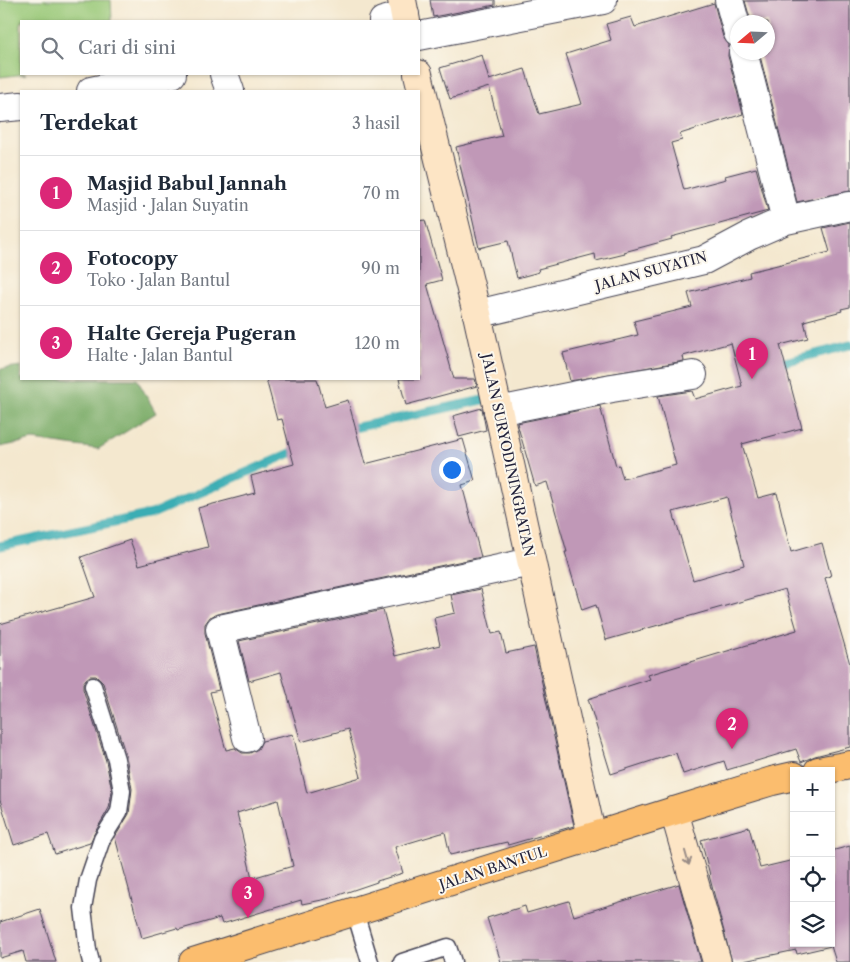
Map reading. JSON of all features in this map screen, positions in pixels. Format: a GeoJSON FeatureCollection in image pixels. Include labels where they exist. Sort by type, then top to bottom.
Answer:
{"type":"FeatureCollection","features":[{"type":"Feature","properties":{"kind":"main road"},"geometry":{"type":"LineString","coordinates":[[835,768],[850,765]]}},
{"type":"Feature","properties":{"kind":"main road","name":"JALAN BANTUL"},"geometry":{"type":"LineString","coordinates":[[193,962],[674,811],[790,777]]}},
{"type":"Feature","properties":{"kind":"street"},"geometry":{"type":"LineString","coordinates":[[403,19],[528,13],[603,0]]}},
{"type":"Feature","properties":{"kind":"street"},"geometry":{"type":"LineString","coordinates":[[729,0],[733,15]]}},
{"type":"Feature","properties":{"kind":"street"},"geometry":{"type":"LineString","coordinates":[[745,60],[786,220]]}},
{"type":"Feature","properties":{"kind":"street"},"geometry":{"type":"LineString","coordinates":[[96,90],[167,75]]}},
{"type":"Feature","properties":{"kind":"street"},"geometry":{"type":"LineString","coordinates":[[224,75],[230,90]]}},
{"type":"Feature","properties":{"kind":"street","name":"JALAN SURYODININGRATAN"},"geometry":{"type":"LineString","coordinates":[[418,75],[477,314],[592,837]]}},
{"type":"Feature","properties":{"kind":"street"},"geometry":{"type":"LineString","coordinates":[[0,108],[20,106]]}},
{"type":"Feature","properties":{"kind":"street","name":"JALAN SUYATIN"},"geometry":{"type":"LineString","coordinates":[[477,314],[704,260],[786,220],[850,206]]}},
{"type":"Feature","properties":{"kind":"street"},"geometry":{"type":"LineString","coordinates":[[498,412],[612,388],[693,375]]}},
{"type":"Feature","properties":{"kind":"street"},"geometry":{"type":"LineString","coordinates":[[247,738],[220,630],[531,562]]}},
{"type":"Feature","properties":{"kind":"street"},"geometry":{"type":"LineString","coordinates":[[674,811],[717,962]]}},
{"type":"Feature","properties":{"kind":"lane"},"geometry":{"type":"LineString","coordinates":[[91,962],[83,908],[88,880],[102,839],[119,812],[122,791],[116,759],[93,686]]}},
{"type":"Feature","properties":{"kind":"lane"},"geometry":{"type":"LineString","coordinates":[[355,912],[370,962]]}},
{"type":"Feature","properties":{"kind":"lane"},"geometry":{"type":"LineString","coordinates":[[402,962],[448,948],[453,962]]}},
{"type":"Feature","properties":{"kind":"green space"},"geometry":{"type":"Polygon","coordinates":[[[0,0],[111,0],[112,20],[20,20],[20,75],[0,77],[0,0]]]}},
{"type":"Feature","properties":{"kind":"green space"},"geometry":{"type":"Polygon","coordinates":[[[20,366],[20,380],[138,380],[156,413],[98,449],[33,440],[0,447],[0,369],[20,366]]]}},
{"type":"Feature","properties":{"kind":"building"},"geometry":{"type":"Polygon","coordinates":[[[430,0],[495,0],[495,5],[433,17],[430,0]]]}},
{"type":"Feature","properties":{"kind":"building"},"geometry":{"type":"Polygon","coordinates":[[[850,0],[850,191],[797,202],[761,60],[775,60],[775,15],[749,15],[745,1],[850,0]]]}},
{"type":"Feature","properties":{"kind":"building"},"geometry":{"type":"Polygon","coordinates":[[[714,3],[723,37],[729,45],[728,56],[743,114],[680,134],[682,140],[671,143],[684,190],[726,179],[725,176],[756,168],[768,211],[671,237],[672,239],[624,252],[625,254],[596,261],[595,254],[538,269],[539,272],[517,278],[508,241],[479,248],[456,147],[502,136],[489,87],[450,99],[440,68],[482,55],[489,80],[525,69],[539,114],[582,104],[566,54],[611,40],[606,24],[631,17],[635,27],[714,3]]]}},
{"type":"Feature","properties":{"kind":"building"},"geometry":{"type":"Polygon","coordinates":[[[425,220],[442,280],[427,284],[454,379],[475,379],[477,386],[406,405],[399,380],[420,380],[420,221],[425,220]]]}},
{"type":"Feature","properties":{"kind":"building"},"geometry":{"type":"Polygon","coordinates":[[[850,222],[850,307],[804,321],[808,338],[780,345],[802,428],[742,444],[758,498],[777,493],[791,552],[822,543],[831,576],[825,578],[850,664],[850,747],[815,756],[801,762],[796,749],[727,770],[724,761],[683,774],[676,753],[611,774],[588,699],[650,679],[648,675],[797,630],[785,589],[606,640],[596,605],[582,610],[547,482],[535,486],[517,423],[600,406],[616,466],[619,465],[623,479],[676,465],[658,396],[692,391],[695,399],[742,386],[731,343],[683,356],[684,361],[570,381],[563,353],[638,335],[634,321],[692,307],[688,293],[750,277],[749,272],[830,252],[823,228],[850,222]],[[727,497],[673,512],[693,580],[744,565],[727,497]]]}},
{"type":"Feature","properties":{"kind":"building"},"geometry":{"type":"Polygon","coordinates":[[[266,380],[317,380],[325,407],[348,400],[365,464],[463,439],[475,481],[462,485],[481,557],[210,617],[205,624],[205,633],[219,690],[210,692],[226,750],[235,748],[242,753],[250,753],[258,749],[262,741],[293,734],[307,793],[361,777],[348,729],[301,742],[281,672],[249,681],[239,641],[383,610],[395,656],[440,645],[434,618],[455,613],[451,595],[481,589],[492,634],[501,632],[506,653],[534,647],[574,826],[508,845],[507,842],[450,855],[445,832],[395,847],[403,873],[327,899],[302,904],[301,900],[222,924],[220,918],[142,938],[115,837],[129,814],[132,789],[126,756],[103,683],[96,676],[90,676],[86,679],[83,683],[83,689],[106,761],[112,791],[109,808],[90,843],[55,854],[48,834],[14,845],[0,800],[0,624],[95,597],[81,557],[130,540],[139,565],[208,547],[198,508],[255,493],[251,476],[294,464],[282,419],[277,420],[266,380]],[[278,800],[237,813],[252,878],[293,866],[278,800]]]}},
{"type":"Feature","properties":{"kind":"building"},"geometry":{"type":"Polygon","coordinates":[[[482,408],[486,430],[459,437],[453,416],[482,408]]]}},
{"type":"Feature","properties":{"kind":"building"},"geometry":{"type":"Polygon","coordinates":[[[749,827],[760,868],[790,861],[790,947],[827,947],[797,954],[796,950],[732,962],[701,840],[749,827]]]}},
{"type":"Feature","properties":{"kind":"building"},"geometry":{"type":"Polygon","coordinates":[[[850,846],[850,962],[836,962],[831,947],[835,947],[835,850],[850,846]]]}},
{"type":"Feature","properties":{"kind":"building"},"geometry":{"type":"Polygon","coordinates":[[[679,884],[701,962],[501,962],[487,918],[525,906],[527,913],[569,901],[574,916],[679,884]]]}},
{"type":"Feature","properties":{"kind":"building"},"geometry":{"type":"Polygon","coordinates":[[[40,909],[56,962],[26,962],[23,951],[0,958],[0,922],[40,909]]]}},
{"type":"Feature","properties":{"kind":"waterway"},"geometry":{"type":"LineString","coordinates":[[773,365],[850,345]]}},
{"type":"Feature","properties":{"kind":"waterway"},"geometry":{"type":"LineString","coordinates":[[344,430],[483,400]]}},
{"type":"Feature","properties":{"kind":"waterway"},"geometry":{"type":"LineString","coordinates":[[0,546],[152,514],[300,449]]}},
{"type":"Feature","properties":{"kind":"place","name":"Masjid Babul Jannah"},"geometry":{"type":"Point","coordinates":[752,379]}},
{"type":"Feature","properties":{"kind":"place","name":"Fotocopy"},"geometry":{"type":"Point","coordinates":[732,749]}},
{"type":"Feature","properties":{"kind":"place","name":"Halte Gereja Pugeran"},"geometry":{"type":"Point","coordinates":[248,918]}}]}
